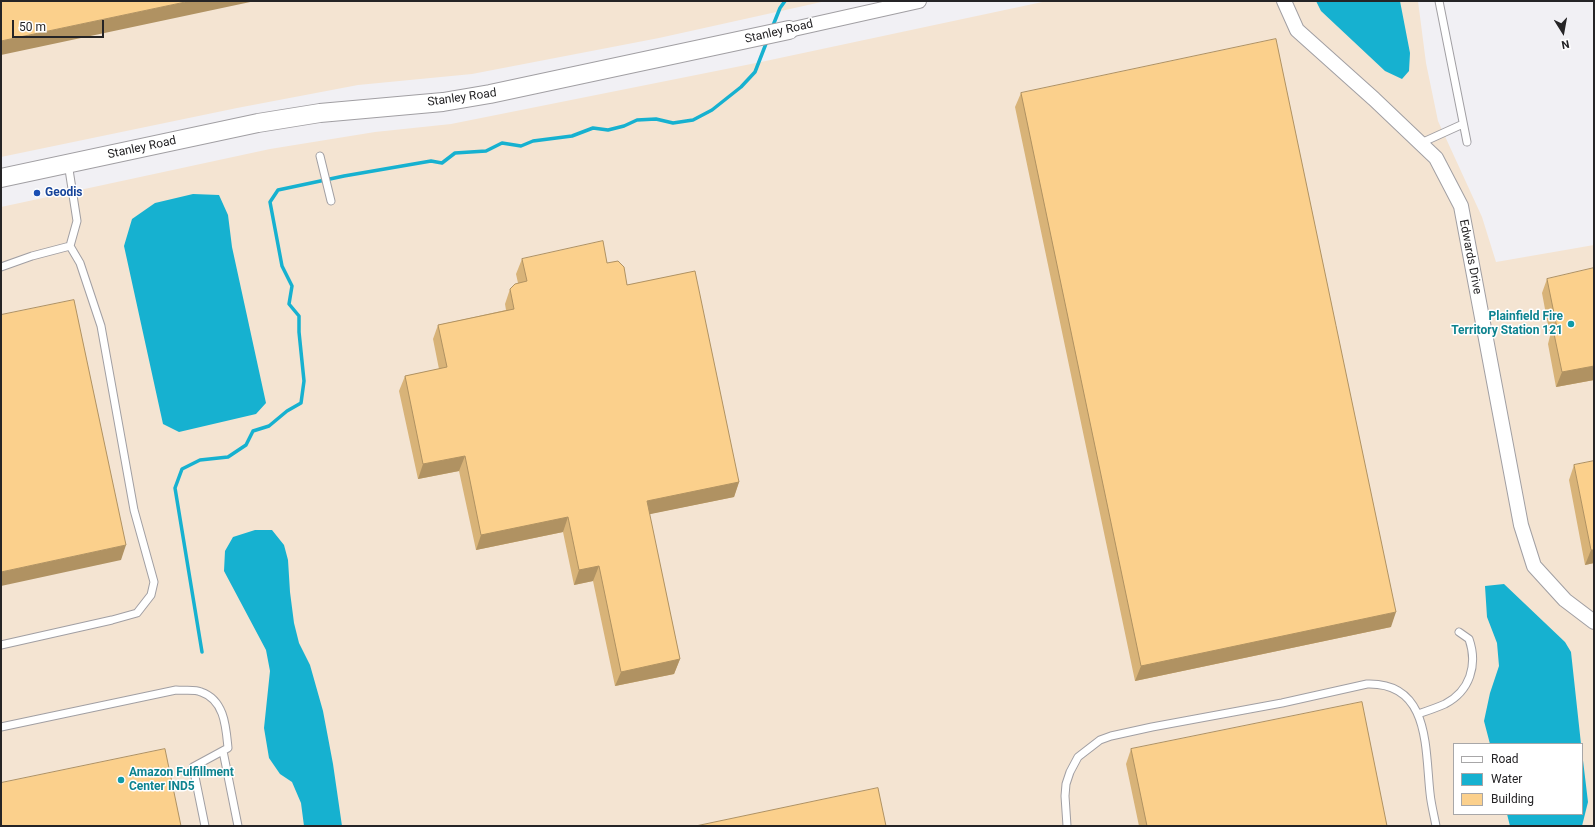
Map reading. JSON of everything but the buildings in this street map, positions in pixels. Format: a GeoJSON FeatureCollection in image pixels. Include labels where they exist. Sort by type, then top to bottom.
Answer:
{"type":"FeatureCollection","features":[{"type":"Feature","properties":{"kind":"street","name":"Stanley Road"},"geometry":{"type":"LineString","coordinates":[[1,178],[294,117],[349,110],[442,102],[490,94],[750,39],[919,1]]}},
{"type":"Feature","properties":{"kind":"street","name":"Edwards Drive"},"geometry":{"type":"LineString","coordinates":[[1284,1],[1297,30],[1436,158],[1461,206],[1521,525],[1534,566],[1564,600],[1594,622]]}},
{"type":"Feature","properties":{"kind":"lane"},"geometry":{"type":"LineString","coordinates":[[1439,1],[1467,142]]}},
{"type":"Feature","properties":{"kind":"lane"},"geometry":{"type":"LineString","coordinates":[[1421,143],[1463,124]]}},
{"type":"Feature","properties":{"kind":"lane"},"geometry":{"type":"LineString","coordinates":[[320,156],[331,201]]}},
{"type":"Feature","properties":{"kind":"lane"},"geometry":{"type":"LineString","coordinates":[[1,644],[112,620],[137,612],[151,595],[154,582],[134,510],[101,326],[80,262],[70,246],[77,221],[68,163]]}},
{"type":"Feature","properties":{"kind":"lane"},"geometry":{"type":"LineString","coordinates":[[1,268],[32,256],[70,246]]}},
{"type":"Feature","properties":{"kind":"lane"},"geometry":{"type":"LineString","coordinates":[[1418,714],[1445,704],[1466,686],[1470,677],[1472,666],[1472,650],[1469,639],[1459,632]]}},
{"type":"Feature","properties":{"kind":"lane"},"geometry":{"type":"LineString","coordinates":[[1067,826],[1064,796],[1066,784],[1073,763],[1078,757],[1100,740],[1111,736],[1282,703],[1366,684],[1389,686],[1397,690],[1410,701],[1418,714],[1426,746],[1430,794],[1436,826]]}},
{"type":"Feature","properties":{"kind":"lane"},"geometry":{"type":"LineString","coordinates":[[1,727],[176,690],[201,691],[216,701],[225,719],[228,748],[193,767],[205,826]]}},
{"type":"Feature","properties":{"kind":"lane"},"geometry":{"type":"LineString","coordinates":[[223,751],[238,826]]}},
{"type":"Feature","properties":{"kind":"shaded area"},"geometry":{"type":"Polygon","coordinates":[[[1,1],[826,1],[659,38],[472,74],[358,85],[237,108],[1,157],[1,1]]]}},
{"type":"Feature","properties":{"kind":"shaded area"},"geometry":{"type":"Polygon","coordinates":[[[1047,1],[1418,1],[1426,63],[1438,121],[1482,217],[1496,262],[1594,245],[1594,826],[1,826],[1,207],[270,149],[375,132],[451,124],[761,62],[1047,1]]]}},
{"type":"Feature","properties":{"kind":"water"},"geometry":{"type":"Polygon","coordinates":[[[1316,1],[1400,1],[1410,53],[1409,71],[1402,79],[1385,71],[1321,11],[1316,1]]]}},
{"type":"Feature","properties":{"kind":"water"},"geometry":{"type":"Polygon","coordinates":[[[193,194],[219,195],[228,215],[232,247],[266,403],[256,414],[179,432],[163,424],[124,246],[132,219],[155,203],[193,194]]]}},
{"type":"Feature","properties":{"kind":"water"},"geometry":{"type":"Polygon","coordinates":[[[255,530],[272,530],[284,545],[288,560],[294,623],[299,643],[310,665],[323,711],[333,764],[342,826],[304,826],[301,803],[292,782],[280,774],[269,758],[264,728],[270,671],[266,650],[224,571],[225,551],[233,537],[255,530]]]}},
{"type":"Feature","properties":{"kind":"water"},"geometry":{"type":"Polygon","coordinates":[[[1504,584],[1565,642],[1571,652],[1581,743],[1490,743],[1484,721],[1490,693],[1499,666],[1497,643],[1487,617],[1485,586],[1504,584]]]}},
{"type":"Feature","properties":{"kind":"water"},"geometry":{"type":"Polygon","coordinates":[[[1583,760],[1588,802],[1582,826],[1510,826],[1507,815],[1583,815],[1583,760]]]}},
{"type":"Feature","properties":{"kind":"waterway"},"geometry":{"type":"LineString","coordinates":[[772,28],[780,8],[785,1]]}},
{"type":"Feature","properties":{"kind":"waterway"},"geometry":{"type":"LineString","coordinates":[[202,652],[175,488],[182,469],[200,460],[228,457],[246,445],[253,431],[269,426],[287,411],[301,403],[304,381],[299,332],[299,316],[289,304],[292,286],[282,266],[270,202],[278,190],[344,176],[431,161],[442,163],[455,153],[486,151],[502,143],[521,146],[533,141],[572,136],[593,128],[608,130],[624,126],[637,120],[656,119],[673,123],[693,120],[712,110],[741,87],[755,72],[767,41]]}},
{"type":"Feature","properties":{"kind":"place","name":"Geodis"},"geometry":{"type":"Point","coordinates":[37,193]}},
{"type":"Feature","properties":{"kind":"place","name":"Plainfield Fire Territory Station 121"},"geometry":{"type":"Point","coordinates":[1571,324]}},
{"type":"Feature","properties":{"kind":"place","name":"Amazon Fulfillment Center IND5"},"geometry":{"type":"Point","coordinates":[121,780]}}]}
